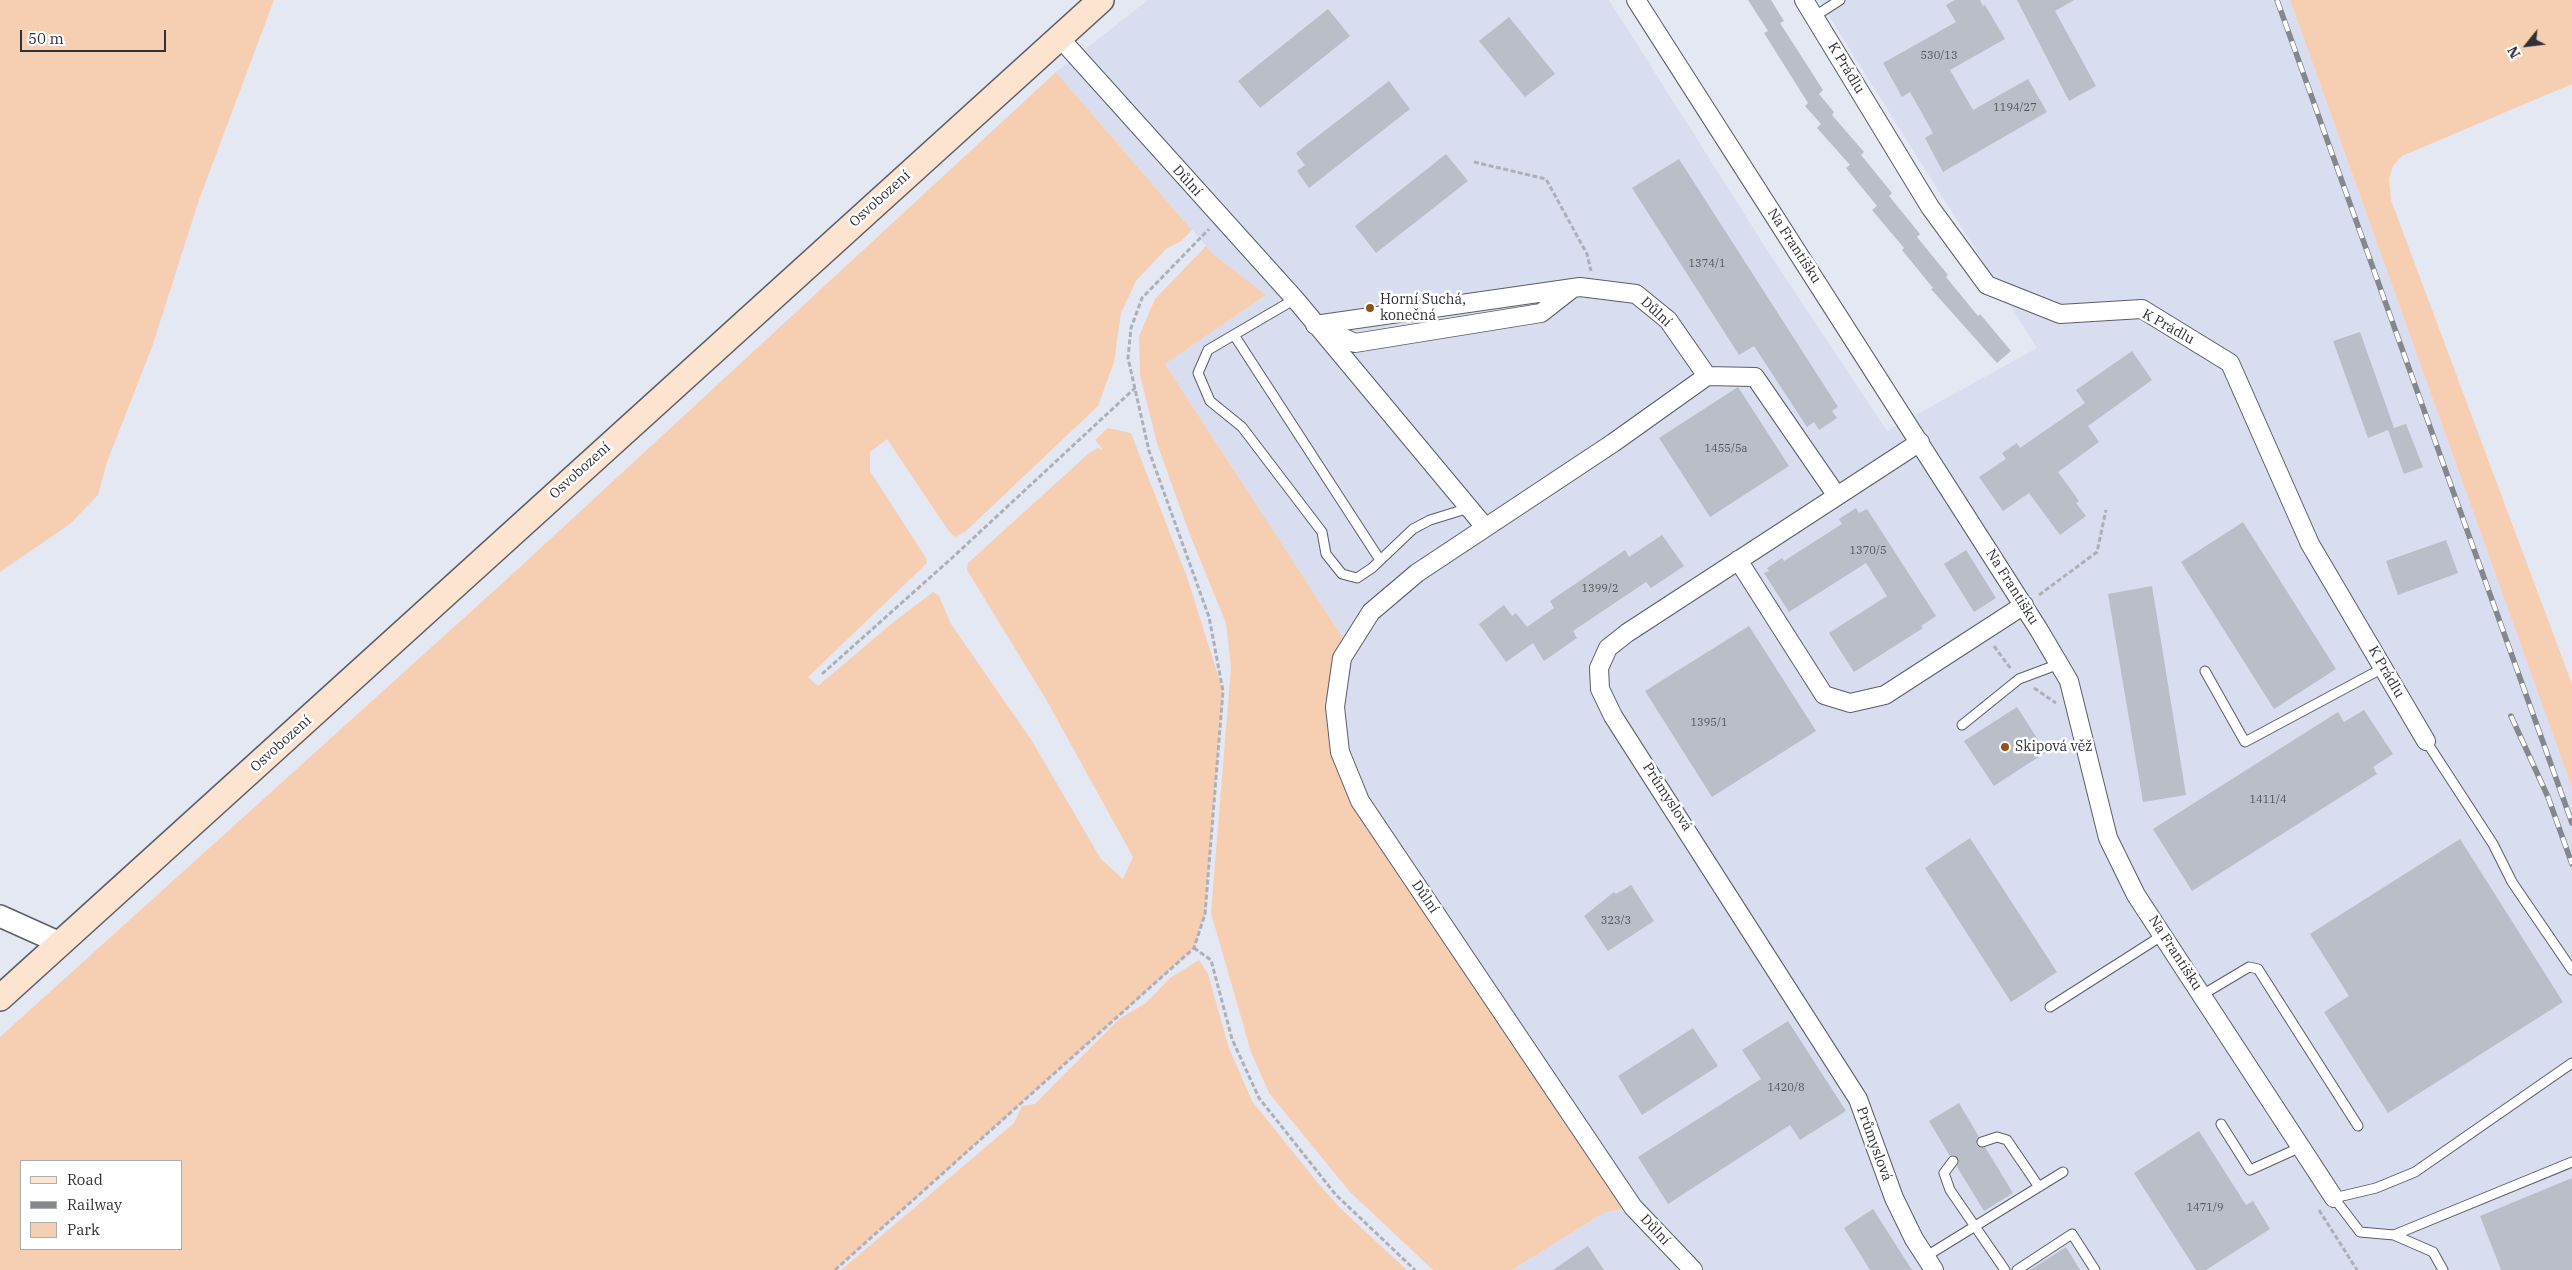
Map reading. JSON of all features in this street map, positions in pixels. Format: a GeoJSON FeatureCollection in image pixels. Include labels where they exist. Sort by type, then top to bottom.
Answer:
{"type":"FeatureCollection","features":[{"type":"Feature","properties":{"kind":"main road","name":"Osvobození"},"geometry":{"type":"LineString","coordinates":[[0,998],[1101,0]]}},
{"type":"Feature","properties":{"kind":"street","name":"Na Františku"},"geometry":{"type":"LineString","coordinates":[[1636,0],[2024,605],[2069,681],[2108,838],[2136,895],[2334,1198]]}},
{"type":"Feature","properties":{"kind":"street","name":"K Prádlu"},"geometry":{"type":"LineString","coordinates":[[1804,0],[1930,207],[1987,285],[2060,314],[2142,309],[2230,363],[2310,544],[2426,741]]}},
{"type":"Feature","properties":{"kind":"street","name":"Důlní"},"geometry":{"type":"LineString","coordinates":[[1059,37],[1220,218],[1295,299],[1485,527]]}},
{"type":"Feature","properties":{"kind":"street","name":"Důlní"},"geometry":{"type":"LineString","coordinates":[[1315,325],[1573,288],[1595,288],[1636,294],[1668,320],[1707,376],[1613,443],[1417,573],[1371,612],[1342,658],[1335,706],[1340,752],[1360,801],[1633,1207],[1693,1270]]}},
{"type":"Feature","properties":{"kind":"street"},"geometry":{"type":"LineString","coordinates":[[1707,376],[1755,378],[1838,496]]}},
{"type":"Feature","properties":{"kind":"street","name":"Průmyslová"},"geometry":{"type":"LineString","coordinates":[[1920,442],[1738,560],[1608,648],[1599,668],[1600,689],[1613,716],[1858,1099],[1894,1198],[1929,1264]]}},
{"type":"Feature","properties":{"kind":"street"},"geometry":{"type":"LineString","coordinates":[[1738,560],[1824,695],[1850,703],[1885,695],[2024,605]]}},
{"type":"Feature","properties":{"kind":"street"},"geometry":{"type":"LineString","coordinates":[[0,916],[60,944]]}},
{"type":"Feature","properties":{"kind":"lane"},"geometry":{"type":"LineString","coordinates":[[1814,16],[1840,0]]}},
{"type":"Feature","properties":{"kind":"lane"},"geometry":{"type":"LineString","coordinates":[[1295,299],[1208,350],[1198,373],[1210,401],[1242,427],[1322,532],[1326,554],[1342,574],[1357,578],[1380,560],[1413,529],[1430,520],[1469,508]]}},
{"type":"Feature","properties":{"kind":"lane"},"geometry":{"type":"LineString","coordinates":[[1234,334],[1380,560]]}},
{"type":"Feature","properties":{"kind":"lane"},"geometry":{"type":"LineString","coordinates":[[1962,725],[2019,680],[2059,664]]}},
{"type":"Feature","properties":{"kind":"lane"},"geometry":{"type":"LineString","coordinates":[[2206,671],[2245,742],[2383,668]]}},
{"type":"Feature","properties":{"kind":"lane"},"geometry":{"type":"LineString","coordinates":[[2426,741],[2493,844],[2512,882],[2572,970]]}},
{"type":"Feature","properties":{"kind":"lane"},"geometry":{"type":"LineString","coordinates":[[2050,1007],[2163,935]]}},
{"type":"Feature","properties":{"kind":"lane"},"geometry":{"type":"LineString","coordinates":[[2202,995],[2249,967],[2258,969],[2358,1126]]}},
{"type":"Feature","properties":{"kind":"lane"},"geometry":{"type":"LineString","coordinates":[[2443,1270],[2433,1252],[2394,1235],[2360,1232],[2334,1198],[2376,1188],[2415,1172],[2572,1063]]}},
{"type":"Feature","properties":{"kind":"lane"},"geometry":{"type":"LineString","coordinates":[[2221,1124],[2250,1170],[2301,1147]]}},
{"type":"Feature","properties":{"kind":"lane"},"geometry":{"type":"LineString","coordinates":[[1982,1142],[1997,1137],[2007,1140],[2039,1186]]}},
{"type":"Feature","properties":{"kind":"lane"},"geometry":{"type":"LineString","coordinates":[[1953,1161],[1944,1173],[1950,1190],[2005,1270]]}},
{"type":"Feature","properties":{"kind":"lane"},"geometry":{"type":"LineString","coordinates":[[2394,1235],[2572,1162]]}},
{"type":"Feature","properties":{"kind":"lane"},"geometry":{"type":"LineString","coordinates":[[1929,1264],[1974,1226],[2063,1172]]}},
{"type":"Feature","properties":{"kind":"lane"},"geometry":{"type":"LineString","coordinates":[[2017,1270],[2072,1234],[2096,1270]]}},
{"type":"Feature","properties":{"kind":"path"},"geometry":{"type":"LineString","coordinates":[[1474,162],[1546,179],[1587,254],[1595,288]]}},
{"type":"Feature","properties":{"kind":"path"},"geometry":{"type":"LineString","coordinates":[[835,1270],[1194,948],[1205,914],[1223,691],[1209,617],[1149,450],[1128,358],[1131,328],[1142,298],[1220,218]]}},
{"type":"Feature","properties":{"kind":"path"},"geometry":{"type":"LineString","coordinates":[[822,674],[953,557],[1135,388]]}},
{"type":"Feature","properties":{"kind":"path"},"geometry":{"type":"LineString","coordinates":[[2024,605],[2096,552],[2106,510]]}},
{"type":"Feature","properties":{"kind":"path"},"geometry":{"type":"LineString","coordinates":[[1194,948],[1211,960],[1232,1039],[1259,1098],[1336,1195],[1415,1270]]}},
{"type":"Feature","properties":{"kind":"shaded area"},"geometry":{"type":"Polygon","coordinates":[[[1148,0],[1609,0],[1771,256],[1887,431],[2037,348],[1819,0],[2290,0],[2572,788],[2572,1270],[1512,1270],[1605,1212],[1633,1207],[1360,801],[1340,752],[1349,647],[1165,364],[1265,295],[1213,254],[1056,72],[1148,0]]]}},
{"type":"Feature","properties":{"kind":"green space"},"geometry":{"type":"Polygon","coordinates":[[[0,0],[274,0],[199,200],[152,347],[107,462],[98,495],[70,524],[0,572],[0,0]]]}},
{"type":"Feature","properties":{"kind":"green space"},"geometry":{"type":"Polygon","coordinates":[[[2290,0],[2572,0],[2572,84],[2402,156],[2393,166],[2389,179],[2391,200],[2572,684],[2572,788],[2290,0]]]}},
{"type":"Feature","properties":{"kind":"green space"},"geometry":{"type":"Polygon","coordinates":[[[1056,72],[1192,230],[1181,241],[1166,249],[1136,281],[1121,313],[1114,362],[1098,406],[966,531],[955,537],[948,530],[887,439],[870,452],[870,471],[926,558],[927,563],[808,677],[818,686],[891,624],[933,592],[939,596],[951,624],[1032,741],[1101,859],[1123,879],[1133,857],[1047,701],[967,570],[968,563],[1088,454],[1098,448],[1103,450],[1095,440],[1108,428],[1131,433],[1187,577],[1223,691],[1205,914],[1194,948],[835,1270],[0,1270],[0,1037],[507,579],[1056,72]]]}},
{"type":"Feature","properties":{"kind":"green space"},"geometry":{"type":"Polygon","coordinates":[[[1206,246],[1213,254],[1266,295],[1165,364],[1349,647],[1335,707],[1360,801],[1633,1207],[1605,1212],[1512,1270],[1433,1270],[1350,1192],[1269,1093],[1251,1052],[1211,913],[1231,667],[1226,623],[1188,530],[1157,443],[1140,375],[1139,336],[1155,299],[1206,246]]]}},
{"type":"Feature","properties":{"kind":"green space"},"geometry":{"type":"Polygon","coordinates":[[[1199,960],[1208,974],[1229,1048],[1252,1101],[1340,1208],[1407,1270],[841,1270],[1014,1123],[1022,1106],[1035,1104],[1119,1019],[1146,1003],[1170,978],[1199,960]]]}},
{"type":"Feature","properties":{"kind":"building"},"geometry":{"type":"Polygon","coordinates":[[[1748,0],[1771,0],[1784,21],[1780,23],[1823,90],[1819,94],[1834,112],[1832,115],[1864,152],[1861,155],[1892,193],[1889,196],[1920,234],[1917,237],[1948,275],[1946,277],[1978,316],[1980,314],[2011,351],[1997,363],[1931,289],[1933,288],[1902,250],[1904,248],[1872,210],[1877,206],[1846,168],[1850,165],[1817,128],[1821,124],[1805,106],[1808,103],[1764,33],[1768,31],[1748,0]]]}},
{"type":"Feature","properties":{"kind":"building"},"geometry":{"type":"Polygon","coordinates":[[[1955,0],[1980,0],[1983,6],[1985,5],[2005,39],[1950,70],[1973,110],[2028,79],[2047,112],[1943,172],[1925,138],[1933,133],[1910,92],[1902,97],[1883,63],[1956,22],[1946,5],[1955,0]]]}},
{"type":"Feature","properties":{"kind":"building"},"geometry":{"type":"Polygon","coordinates":[[[2017,0],[2074,0],[2055,11],[2096,86],[2069,101],[2017,0]]]}},
{"type":"Feature","properties":{"kind":"building"},"geometry":{"type":"Polygon","coordinates":[[[1328,9],[1350,36],[1260,108],[1238,81],[1328,9]]]}},
{"type":"Feature","properties":{"kind":"building"},"geometry":{"type":"Polygon","coordinates":[[[1509,17],[1555,74],[1525,97],[1479,41],[1509,17]]]}},
{"type":"Feature","properties":{"kind":"building"},"geometry":{"type":"Polygon","coordinates":[[[1389,81],[1410,109],[1309,188],[1297,171],[1305,165],[1296,153],[1389,81]]]}},
{"type":"Feature","properties":{"kind":"building"},"geometry":{"type":"Polygon","coordinates":[[[1446,154],[1468,181],[1376,253],[1355,226],[1446,154]]]}},
{"type":"Feature","properties":{"kind":"building"},"geometry":{"type":"Polygon","coordinates":[[[1679,159],[1838,407],[1832,411],[1837,418],[1819,430],[1814,422],[1807,427],[1754,346],[1739,355],[1632,188],[1679,159]]]}},
{"type":"Feature","properties":{"kind":"building"},"geometry":{"type":"Polygon","coordinates":[[[2360,332],[2394,428],[2406,424],[2423,467],[2404,474],[2388,430],[2368,438],[2333,341],[2360,332]]]}},
{"type":"Feature","properties":{"kind":"building"},"geometry":{"type":"Polygon","coordinates":[[[2132,351],[2152,380],[2088,426],[2099,442],[2058,472],[2079,501],[2076,503],[2086,516],[2060,535],[2029,493],[2003,511],[1979,477],[2006,459],[2002,453],[2017,443],[2020,448],[2085,403],[2076,390],[2132,351]]]}},
{"type":"Feature","properties":{"kind":"building"},"geometry":{"type":"Polygon","coordinates":[[[1738,387],[1789,466],[1710,517],[1659,438],[1738,387]]]}},
{"type":"Feature","properties":{"kind":"building"},"geometry":{"type":"Polygon","coordinates":[[[1856,508],[1859,513],[1867,509],[1936,616],[1921,626],[1923,628],[1854,672],[1829,633],[1887,596],[1866,563],[1789,612],[1764,573],[1769,571],[1767,568],[1782,558],[1784,561],[1842,524],[1839,519],[1856,508]]]}},
{"type":"Feature","properties":{"kind":"building"},"geometry":{"type":"Polygon","coordinates":[[[2243,522],[2336,669],[2274,709],[2181,562],[2243,522]]]}},
{"type":"Feature","properties":{"kind":"building"},"geometry":{"type":"Polygon","coordinates":[[[1662,535],[1684,566],[1651,588],[1646,582],[1573,631],[1577,638],[1544,661],[1533,643],[1506,662],[1479,624],[1504,605],[1512,616],[1516,613],[1527,627],[1554,608],[1550,601],[1625,550],[1629,557],[1662,535]]]}},
{"type":"Feature","properties":{"kind":"building"},"geometry":{"type":"Polygon","coordinates":[[[2446,540],[2458,573],[2398,595],[2386,561],[2446,540]]]}},
{"type":"Feature","properties":{"kind":"building"},"geometry":{"type":"Polygon","coordinates":[[[1966,550],[1996,598],[1974,612],[1944,564],[1966,550]]]}},
{"type":"Feature","properties":{"kind":"building"},"geometry":{"type":"Polygon","coordinates":[[[2152,586],[2186,795],[2143,802],[2108,594],[2152,586]]]}},
{"type":"Feature","properties":{"kind":"building"},"geometry":{"type":"Polygon","coordinates":[[[1749,626],[1816,731],[1712,797],[1645,691],[1749,626]]]}},
{"type":"Feature","properties":{"kind":"building","name":"Skipová věž"},"geometry":{"type":"Polygon","coordinates":[[[2017,707],[2046,752],[1994,786],[1964,741],[2017,707]]]}},
{"type":"Feature","properties":{"kind":"building"},"geometry":{"type":"Polygon","coordinates":[[[2364,710],[2393,754],[2373,767],[2377,774],[2192,891],[2153,829],[2338,712],[2344,722],[2364,710]]]}},
{"type":"Feature","properties":{"kind":"building"},"geometry":{"type":"Polygon","coordinates":[[[1970,838],[2057,972],[2011,1002],[1925,868],[1970,838]]]}},
{"type":"Feature","properties":{"kind":"building"},"geometry":{"type":"Polygon","coordinates":[[[2460,839],[2563,1002],[2388,1113],[2324,1012],[2349,996],[2310,934],[2460,839]]]}},
{"type":"Feature","properties":{"kind":"building"},"geometry":{"type":"Polygon","coordinates":[[[1631,885],[1654,921],[1608,951],[1584,916],[1614,892],[1616,894],[1631,885]]]}},
{"type":"Feature","properties":{"kind":"building"},"geometry":{"type":"Polygon","coordinates":[[[1788,1021],[1846,1111],[1800,1140],[1790,1125],[1668,1204],[1638,1157],[1761,1079],[1742,1050],[1788,1021]]]}},
{"type":"Feature","properties":{"kind":"building"},"geometry":{"type":"Polygon","coordinates":[[[1693,1028],[1718,1066],[1642,1115],[1618,1076],[1693,1028]]]}},
{"type":"Feature","properties":{"kind":"building"},"geometry":{"type":"Polygon","coordinates":[[[1959,1103],[1979,1137],[1976,1144],[1980,1148],[1985,1147],[2013,1193],[1984,1211],[1957,1167],[1958,1158],[1954,1155],[1950,1156],[1929,1121],[1959,1103]]]}},
{"type":"Feature","properties":{"kind":"building"},"geometry":{"type":"Polygon","coordinates":[[[2199,1131],[2246,1205],[2253,1201],[2270,1229],[2206,1270],[2196,1270],[2134,1173],[2199,1131]]]}},
{"type":"Feature","properties":{"kind":"building"},"geometry":{"type":"Polygon","coordinates":[[[2572,1178],[2572,1270],[2501,1270],[2480,1216],[2572,1178]]]}},
{"type":"Feature","properties":{"kind":"building"},"geometry":{"type":"Polygon","coordinates":[[[1873,1209],[1912,1270],[1870,1270],[1844,1228],[1873,1209]]]}},
{"type":"Feature","properties":{"kind":"building"},"geometry":{"type":"Polygon","coordinates":[[[1588,1246],[1604,1270],[1553,1270],[1588,1246]]]}},
{"type":"Feature","properties":{"kind":"building"},"geometry":{"type":"Polygon","coordinates":[[[2066,1247],[2080,1270],[2030,1270],[2066,1247]]]}},
{"type":"Feature","properties":{"kind":"railway"},"geometry":{"type":"LineString","coordinates":[[2277,0],[2572,823]]}},
{"type":"Feature","properties":{"kind":"railway"},"geometry":{"type":"LineString","coordinates":[[2511,716],[2548,797],[2572,864]]}},
{"type":"Feature","properties":{"kind":"place","name":"Horní Suchá, konečná"},"geometry":{"type":"Point","coordinates":[1370,308]}},
{"type":"Feature","properties":{"kind":"place","name":"Skipová věž"},"geometry":{"type":"Point","coordinates":[2005,747]}}]}
